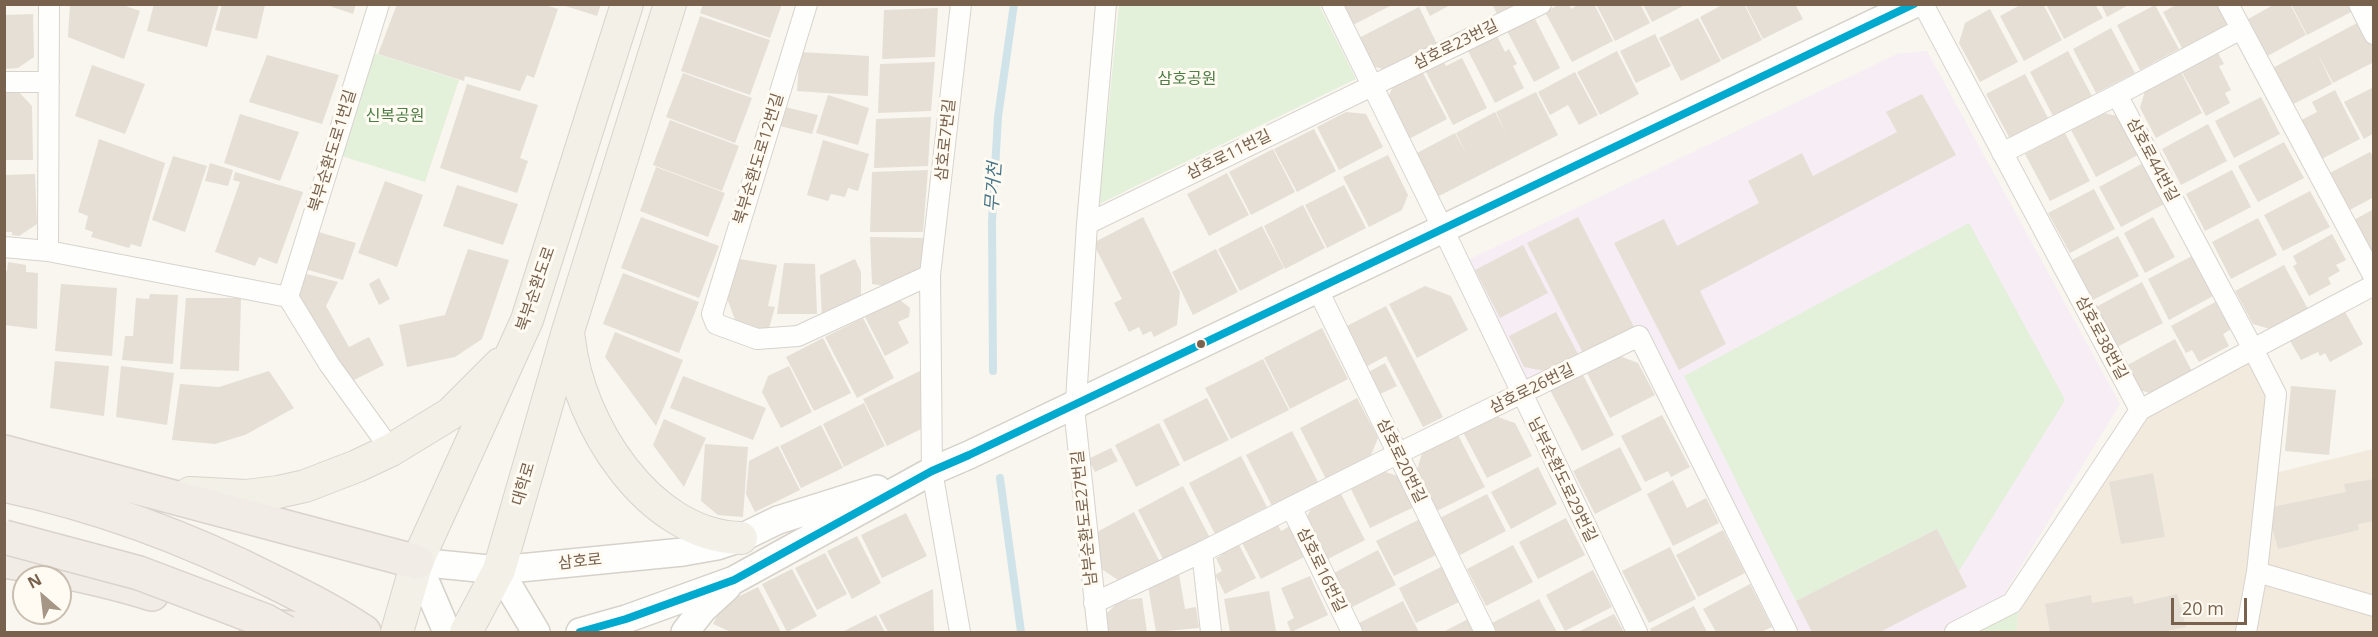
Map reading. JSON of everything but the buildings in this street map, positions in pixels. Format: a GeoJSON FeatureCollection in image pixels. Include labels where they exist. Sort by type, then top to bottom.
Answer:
{"type":"FeatureCollection","features":[{"type":"Feature","properties":{"kind":"highway"},"geometry":{"type":"LineString","coordinates":[[4,452],[417,562]]}},
{"type":"Feature","properties":{"kind":"highway"},"geometry":{"type":"LineString","coordinates":[[4,485],[130,519],[233,561],[334,612],[364,633]]}},
{"type":"Feature","properties":{"kind":"highway"},"geometry":{"type":"LineString","coordinates":[[4,537],[139,573],[266,621],[272,631]]}},
{"type":"Feature","properties":{"kind":"highway"},"geometry":{"type":"LineString","coordinates":[[4,561],[126,586],[272,631],[337,633]]}},
{"type":"Feature","properties":{"kind":"main road","name":"북부순환도로"},"geometry":{"type":"LineString","coordinates":[[417,562],[527,320],[627,4]]}},
{"type":"Feature","properties":{"kind":"main road"},"geometry":{"type":"LineString","coordinates":[[670,4],[568,331],[571,359],[579,390],[588,409],[613,452],[635,482],[676,519],[720,537],[741,538]]}},
{"type":"Feature","properties":{"kind":"main road"},"geometry":{"type":"LineString","coordinates":[[579,633],[626,619],[734,580],[932,471],[969,456],[1914,4]]}},
{"type":"Feature","properties":{"kind":"main road","name":"대학로"},"geometry":{"type":"LineString","coordinates":[[466,633],[500,570],[568,331]]}},
{"type":"Feature","properties":{"kind":"main road"},"geometry":{"type":"LineString","coordinates":[[152,490],[235,496],[278,492],[324,479],[391,450],[450,414],[513,351]]}},
{"type":"Feature","properties":{"kind":"main road","name":"삼호로"},"geometry":{"type":"LineString","coordinates":[[417,562],[500,570],[683,552],[717,546],[741,538],[778,520],[932,471]]}},
{"type":"Feature","properties":{"kind":"main road"},"geometry":{"type":"LineString","coordinates":[[397,633],[417,562]]}},
{"type":"Feature","properties":{"kind":"main road"},"geometry":{"type":"LineString","coordinates":[[417,562],[447,633]]}},
{"type":"Feature","properties":{"kind":"main road"},"geometry":{"type":"LineString","coordinates":[[500,570],[536,633]]}},
{"type":"Feature","properties":{"kind":"main road"},"geometry":{"type":"LineString","coordinates":[[685,633],[703,609],[734,580]]}},
{"type":"Feature","properties":{"kind":"street"},"geometry":{"type":"LineString","coordinates":[[48,251],[49,4]]}},
{"type":"Feature","properties":{"kind":"street","name":"북부순환도로1번길"},"geometry":{"type":"LineString","coordinates":[[288,297],[379,4]]}},
{"type":"Feature","properties":{"kind":"street","name":"북부순환도로12번길"},"geometry":{"type":"LineString","coordinates":[[807,4],[712,314],[716,324],[757,339],[798,336],[930,275]]}},
{"type":"Feature","properties":{"kind":"street","name":"삼호로7번길"},"geometry":{"type":"LineString","coordinates":[[960,633],[932,471],[930,275],[961,4]]}},
{"type":"Feature","properties":{"kind":"street"},"geometry":{"type":"LineString","coordinates":[[1069,407],[1106,4]]}},
{"type":"Feature","properties":{"kind":"street"},"geometry":{"type":"LineString","coordinates":[[1332,4],[1443,229]]}},
{"type":"Feature","properties":{"kind":"street","name":"삼호로23번길"},"geometry":{"type":"LineString","coordinates":[[1371,86],[1541,4]]}},
{"type":"Feature","properties":{"kind":"street","name":"삼호로38번길"},"geometry":{"type":"LineString","coordinates":[[1923,4],[2140,410]]}},
{"type":"Feature","properties":{"kind":"street"},"geometry":{"type":"LineString","coordinates":[[2228,4],[2373,277]]}},
{"type":"Feature","properties":{"kind":"street"},"geometry":{"type":"LineString","coordinates":[[2359,4],[2373,34]]}},
{"type":"Feature","properties":{"kind":"street"},"geometry":{"type":"LineString","coordinates":[[2002,153],[2117,95],[2241,28]]}},
{"type":"Feature","properties":{"kind":"street"},"geometry":{"type":"LineString","coordinates":[[4,82],[49,82]]}},
{"type":"Feature","properties":{"kind":"street","name":"삼호로11번길"},"geometry":{"type":"LineString","coordinates":[[1087,224],[1371,86]]}},
{"type":"Feature","properties":{"kind":"street","name":"삼호로44번길"},"geometry":{"type":"LineString","coordinates":[[2117,95],[2276,394],[2256,572],[2246,633]]}},
{"type":"Feature","properties":{"kind":"street","name":"남부순환도로29번길"},"geometry":{"type":"LineString","coordinates":[[1443,229],[1637,633]]}},
{"type":"Feature","properties":{"kind":"street"},"geometry":{"type":"LineString","coordinates":[[4,247],[48,251],[288,297],[329,364],[391,450]]}},
{"type":"Feature","properties":{"kind":"street"},"geometry":{"type":"LineString","coordinates":[[1955,633],[2012,603],[2140,410],[2373,285]]}},
{"type":"Feature","properties":{"kind":"street","name":"삼호로20번길"},"geometry":{"type":"LineString","coordinates":[[1317,288],[1485,633]]}},
{"type":"Feature","properties":{"kind":"street","name":"삼호로26번길"},"geometry":{"type":"LineString","coordinates":[[1094,603],[1639,336],[1787,633]]}},
{"type":"Feature","properties":{"kind":"street","name":"남부순환도로27번길"},"geometry":{"type":"LineString","coordinates":[[1069,407],[1075,417],[1098,633]]}},
{"type":"Feature","properties":{"kind":"street","name":"삼호로16번길"},"geometry":{"type":"LineString","coordinates":[[1291,507],[1352,633]]}},
{"type":"Feature","properties":{"kind":"street"},"geometry":{"type":"LineString","coordinates":[[1202,552],[1211,633]]}},
{"type":"Feature","properties":{"kind":"street"},"geometry":{"type":"LineString","coordinates":[[2256,572],[2373,606]]}},
{"type":"Feature","properties":{"kind":"shaded area"},"geometry":{"type":"Polygon","coordinates":[[[1927,51],[2120,404],[1998,604],[1942,632],[1794,632],[1642,329],[1525,385],[1466,261],[1897,54],[1927,51]]]}},
{"type":"Feature","properties":{"kind":"shaded area"},"geometry":{"type":"Polygon","coordinates":[[[2253,349],[2276,394],[2267,475],[2373,449],[2373,632],[2016,632],[2019,609],[2149,414],[2253,349]]]}},
{"type":"Feature","properties":{"kind":"green space","name":"삼호공원"},"geometry":{"type":"Polygon","coordinates":[[[1119,5],[1319,5],[1356,79],[1099,204],[1119,5]]]}},
{"type":"Feature","properties":{"kind":"green space","name":"신복공원"},"geometry":{"type":"Polygon","coordinates":[[[364,50],[459,80],[425,182],[332,153],[364,50]]]}},
{"type":"Feature","properties":{"kind":"green space"},"geometry":{"type":"Polygon","coordinates":[[[1969,223],[2065,400],[1959,571],[1937,529],[1796,601],[1684,376],[1969,223]]]}},
{"type":"Feature","properties":{"kind":"green space"},"geometry":{"type":"Polygon","coordinates":[[[2019,609],[2016,632],[1977,632],[2019,609]]]}},
{"type":"Feature","properties":{"kind":"waterway","name":"무거천"},"geometry":{"type":"LineString","coordinates":[[993,371],[992,221],[998,117],[1014,4]]}},
{"type":"Feature","properties":{"kind":"waterway","name":"무거천"},"geometry":{"type":"LineString","coordinates":[[1000,478],[1021,632]]}},
{"type":"Feature","properties":{"kind":"transit line"},"geometry":{"type":"LineString","coordinates":[[580,632],[626,619],[734,580],[932,471],[1914,4]]}}]}
